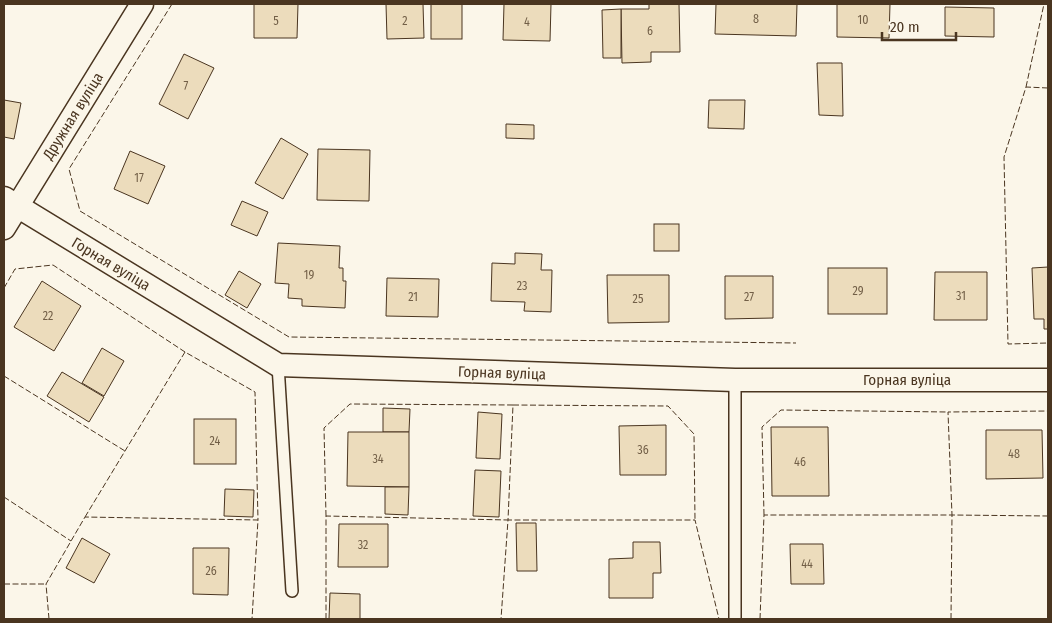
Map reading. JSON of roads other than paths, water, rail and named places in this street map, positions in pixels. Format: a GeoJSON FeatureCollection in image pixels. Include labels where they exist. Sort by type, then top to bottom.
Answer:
{"type":"FeatureCollection","features":[{"type":"Feature","properties":{"kind":"street","name":"Дружная вуліца"},"geometry":{"type":"LineString","coordinates":[[4,228],[10,202],[142,4]]}},
{"type":"Feature","properties":{"kind":"street","name":"Горная вуліца"},"geometry":{"type":"LineString","coordinates":[[10,202],[278,366],[735,380],[1048,380]]}},
{"type":"Feature","properties":{"kind":"lane"},"geometry":{"type":"LineString","coordinates":[[278,366],[292,591]]}},
{"type":"Feature","properties":{"kind":"lane"},"geometry":{"type":"LineString","coordinates":[[735,380],[735,619]]}}]}
